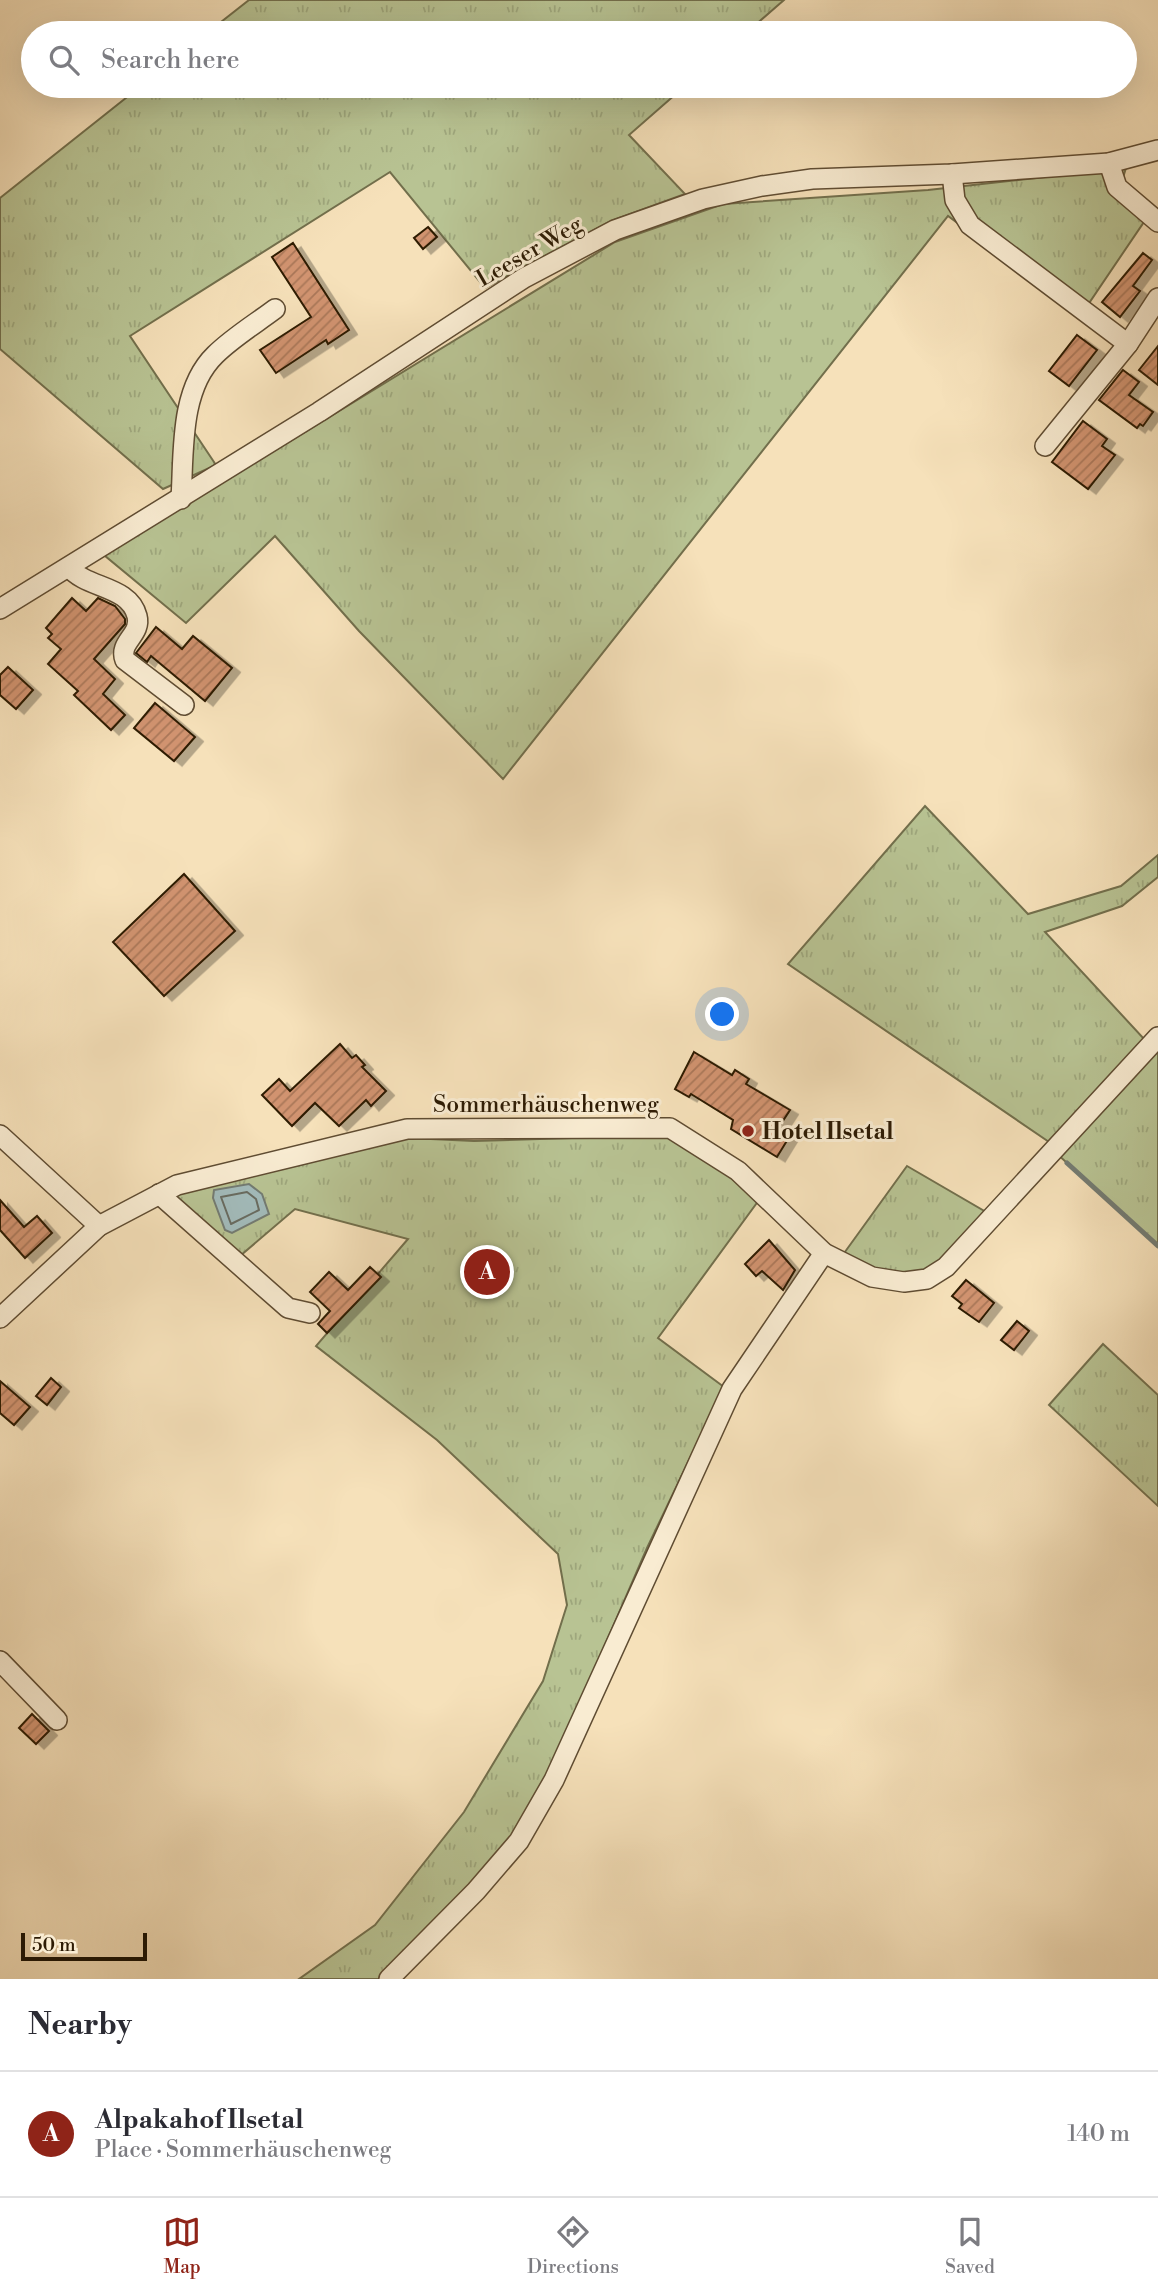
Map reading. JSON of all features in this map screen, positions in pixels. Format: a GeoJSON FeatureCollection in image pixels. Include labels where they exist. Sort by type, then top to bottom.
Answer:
{"type":"FeatureCollection","features":[{"type":"Feature","properties":{"kind":"street","name":"Leeser Weg"},"geometry":{"type":"LineString","coordinates":[[0,609],[181,499],[524,278],[615,230],[668,210],[749,188],[812,179],[952,174],[1109,163],[1158,150]]}},
{"type":"Feature","properties":{"kind":"street"},"geometry":{"type":"LineString","coordinates":[[1109,163],[1117,187],[1158,222]]}},
{"type":"Feature","properties":{"kind":"street"},"geometry":{"type":"LineString","coordinates":[[952,174],[955,200],[970,225],[1128,344]]}},
{"type":"Feature","properties":{"kind":"street"},"geometry":{"type":"LineString","coordinates":[[1045,446],[1128,344],[1158,298]]}},
{"type":"Feature","properties":{"kind":"street"},"geometry":{"type":"LineString","coordinates":[[181,499],[187,410],[198,381],[213,356],[275,309]]}},
{"type":"Feature","properties":{"kind":"street"},"geometry":{"type":"LineString","coordinates":[[69,567],[84,581],[108,589],[131,604],[138,624],[134,635],[124,645],[122,652],[125,660],[184,705]]}},
{"type":"Feature","properties":{"kind":"street","name":"Sommerhäuschenweg"},"geometry":{"type":"LineString","coordinates":[[0,1318],[99,1226],[159,1194],[190,1181],[407,1129],[670,1128],[738,1171],[824,1253],[872,1277],[904,1282],[928,1279],[946,1267],[1158,1037]]}},
{"type":"Feature","properties":{"kind":"street"},"geometry":{"type":"LineString","coordinates":[[0,1135],[99,1226]]}},
{"type":"Feature","properties":{"kind":"street"},"geometry":{"type":"LineString","coordinates":[[159,1194],[288,1308],[310,1313]]}},
{"type":"Feature","properties":{"kind":"street"},"geometry":{"type":"LineString","coordinates":[[389,1979],[476,1891],[519,1841],[554,1780],[732,1389],[824,1253]]}},
{"type":"Feature","properties":{"kind":"street"},"geometry":{"type":"LineString","coordinates":[[0,1661],[57,1720]]}},
{"type":"Feature","properties":{"kind":"green space"},"geometry":{"type":"Polygon","coordinates":[[[249,0],[784,0],[760,21],[222,21],[249,0]]]}},
{"type":"Feature","properties":{"kind":"green space"},"geometry":{"type":"Polygon","coordinates":[[[126,98],[671,98],[629,135],[685,194],[611,221],[485,288],[390,172],[130,336],[216,465],[163,489],[0,349],[0,198],[126,98]]]}},
{"type":"Feature","properties":{"kind":"green space"},"geometry":{"type":"Polygon","coordinates":[[[1126,168],[1121,184],[1150,213],[1081,315],[948,216],[503,779],[359,631],[275,536],[186,623],[104,555],[615,242],[723,204],[928,190],[1126,168]]]}},
{"type":"Feature","properties":{"kind":"green space"},"geometry":{"type":"Polygon","coordinates":[[[925,806],[1028,914],[1121,886],[1158,855],[1158,877],[1122,906],[1045,932],[1145,1040],[1052,1144],[788,964],[925,806]]]}},
{"type":"Feature","properties":{"kind":"green space"},"geometry":{"type":"Polygon","coordinates":[[[1158,1048],[1158,1246],[1055,1152],[1158,1048]]]}},
{"type":"Feature","properties":{"kind":"green space"},"geometry":{"type":"Polygon","coordinates":[[[667,1135],[703,1156],[759,1200],[658,1338],[724,1387],[647,1548],[548,1777],[514,1837],[380,1979],[299,1979],[375,1925],[464,1812],[543,1681],[567,1605],[558,1554],[437,1440],[316,1346],[408,1239],[295,1209],[233,1262],[167,1207],[183,1188],[409,1138],[474,1141],[667,1135]]]}},
{"type":"Feature","properties":{"kind":"green space"},"geometry":{"type":"Polygon","coordinates":[[[907,1166],[986,1212],[952,1254],[928,1271],[903,1275],[890,1273],[842,1256],[907,1166]]]}},
{"type":"Feature","properties":{"kind":"green space"},"geometry":{"type":"Polygon","coordinates":[[[1103,1344],[1158,1395],[1158,1506],[1049,1405],[1103,1344]]]}},
{"type":"Feature","properties":{"kind":"water"},"geometry":{"type":"Polygon","coordinates":[[[249,1184],[262,1194],[269,1214],[232,1233],[225,1230],[213,1198],[214,1190],[249,1184]]]}},
{"type":"Feature","properties":{"kind":"building"},"geometry":{"type":"Polygon","coordinates":[[[428,227],[437,237],[423,249],[414,238],[428,227]]]}},
{"type":"Feature","properties":{"kind":"building"},"geometry":{"type":"Polygon","coordinates":[[[293,243],[349,330],[328,344],[326,340],[276,373],[260,350],[311,317],[272,257],[293,243]]]}},
{"type":"Feature","properties":{"kind":"building"},"geometry":{"type":"Polygon","coordinates":[[[1143,253],[1152,260],[1133,286],[1140,291],[1120,317],[1102,302],[1143,253]]]}},
{"type":"Feature","properties":{"kind":"building"},"geometry":{"type":"Polygon","coordinates":[[[1077,335],[1097,350],[1069,386],[1049,371],[1077,335]]]}},
{"type":"Feature","properties":{"kind":"building"},"geometry":{"type":"Polygon","coordinates":[[[1158,346],[1158,385],[1139,370],[1158,346]]]}},
{"type":"Feature","properties":{"kind":"building"},"geometry":{"type":"Polygon","coordinates":[[[1123,370],[1139,382],[1129,395],[1153,412],[1143,426],[1140,424],[1137,428],[1099,400],[1123,370]]]}},
{"type":"Feature","properties":{"kind":"building"},"geometry":{"type":"Polygon","coordinates":[[[1083,421],[1107,439],[1102,446],[1115,455],[1088,489],[1052,462],[1083,421]]]}},
{"type":"Feature","properties":{"kind":"building"},"geometry":{"type":"Polygon","coordinates":[[[72,598],[86,611],[98,598],[115,606],[125,619],[125,624],[94,659],[115,679],[103,694],[125,715],[111,730],[74,695],[78,691],[48,664],[61,649],[48,638],[52,634],[46,628],[72,598]]]}},
{"type":"Feature","properties":{"kind":"building"},"geometry":{"type":"Polygon","coordinates":[[[156,627],[182,649],[193,636],[232,668],[205,701],[151,656],[147,662],[136,653],[156,627]]]}},
{"type":"Feature","properties":{"kind":"building"},"geometry":{"type":"Polygon","coordinates":[[[8,667],[33,690],[16,709],[0,695],[0,675],[8,667]]]}},
{"type":"Feature","properties":{"kind":"building"},"geometry":{"type":"Polygon","coordinates":[[[155,703],[195,737],[174,761],[134,728],[155,703]]]}},
{"type":"Feature","properties":{"kind":"building"},"geometry":{"type":"Polygon","coordinates":[[[184,874],[235,931],[164,996],[113,942],[184,874]]]}},
{"type":"Feature","properties":{"kind":"building"},"geometry":{"type":"Polygon","coordinates":[[[340,1044],[352,1058],[356,1055],[365,1065],[362,1067],[386,1091],[371,1106],[366,1100],[339,1126],[315,1103],[292,1126],[262,1095],[279,1079],[290,1091],[340,1044]]]}},
{"type":"Feature","properties":{"kind":"building"},"geometry":{"type":"Polygon","coordinates":[[[694,1052],[732,1075],[735,1070],[749,1079],[746,1084],[790,1110],[779,1127],[791,1134],[777,1157],[731,1129],[733,1120],[691,1094],[689,1097],[675,1089],[694,1052]]]}},
{"type":"Feature","properties":{"kind":"building"},"geometry":{"type":"Polygon","coordinates":[[[0,1200],[24,1227],[37,1216],[52,1233],[25,1258],[0,1230],[0,1200]]]}},
{"type":"Feature","properties":{"kind":"building"},"geometry":{"type":"Polygon","coordinates":[[[769,1240],[795,1270],[783,1290],[762,1271],[756,1276],[745,1264],[769,1240]]]}},
{"type":"Feature","properties":{"kind":"building"},"geometry":{"type":"Polygon","coordinates":[[[370,1267],[381,1277],[327,1333],[318,1324],[330,1311],[310,1292],[329,1272],[348,1290],[370,1267]]]}},
{"type":"Feature","properties":{"kind":"building"},"geometry":{"type":"Polygon","coordinates":[[[966,1280],[994,1303],[979,1322],[959,1308],[962,1304],[952,1296],[966,1280]]]}},
{"type":"Feature","properties":{"kind":"building"},"geometry":{"type":"Polygon","coordinates":[[[1017,1321],[1029,1331],[1014,1350],[1001,1340],[1017,1321]]]}},
{"type":"Feature","properties":{"kind":"building"},"geometry":{"type":"Polygon","coordinates":[[[51,1378],[61,1387],[47,1405],[36,1396],[51,1378]]]}},
{"type":"Feature","properties":{"kind":"building"},"geometry":{"type":"Polygon","coordinates":[[[0,1381],[30,1407],[14,1425],[0,1413],[0,1381]]]}},
{"type":"Feature","properties":{"kind":"building"},"geometry":{"type":"Polygon","coordinates":[[[32,1714],[49,1731],[36,1744],[19,1728],[32,1714]]]}},
{"type":"Feature","properties":{"kind":"waterway"},"geometry":{"type":"LineString","coordinates":[[1067,1163],[1158,1246]]}},
{"type":"Feature","properties":{"kind":"place","name":"Hotel Ilsetal"},"geometry":{"type":"Point","coordinates":[748,1131]}},
{"type":"Feature","properties":{"kind":"place","name":"Alpakahof Ilsetal"},"geometry":{"type":"Point","coordinates":[487,1272]}}]}
